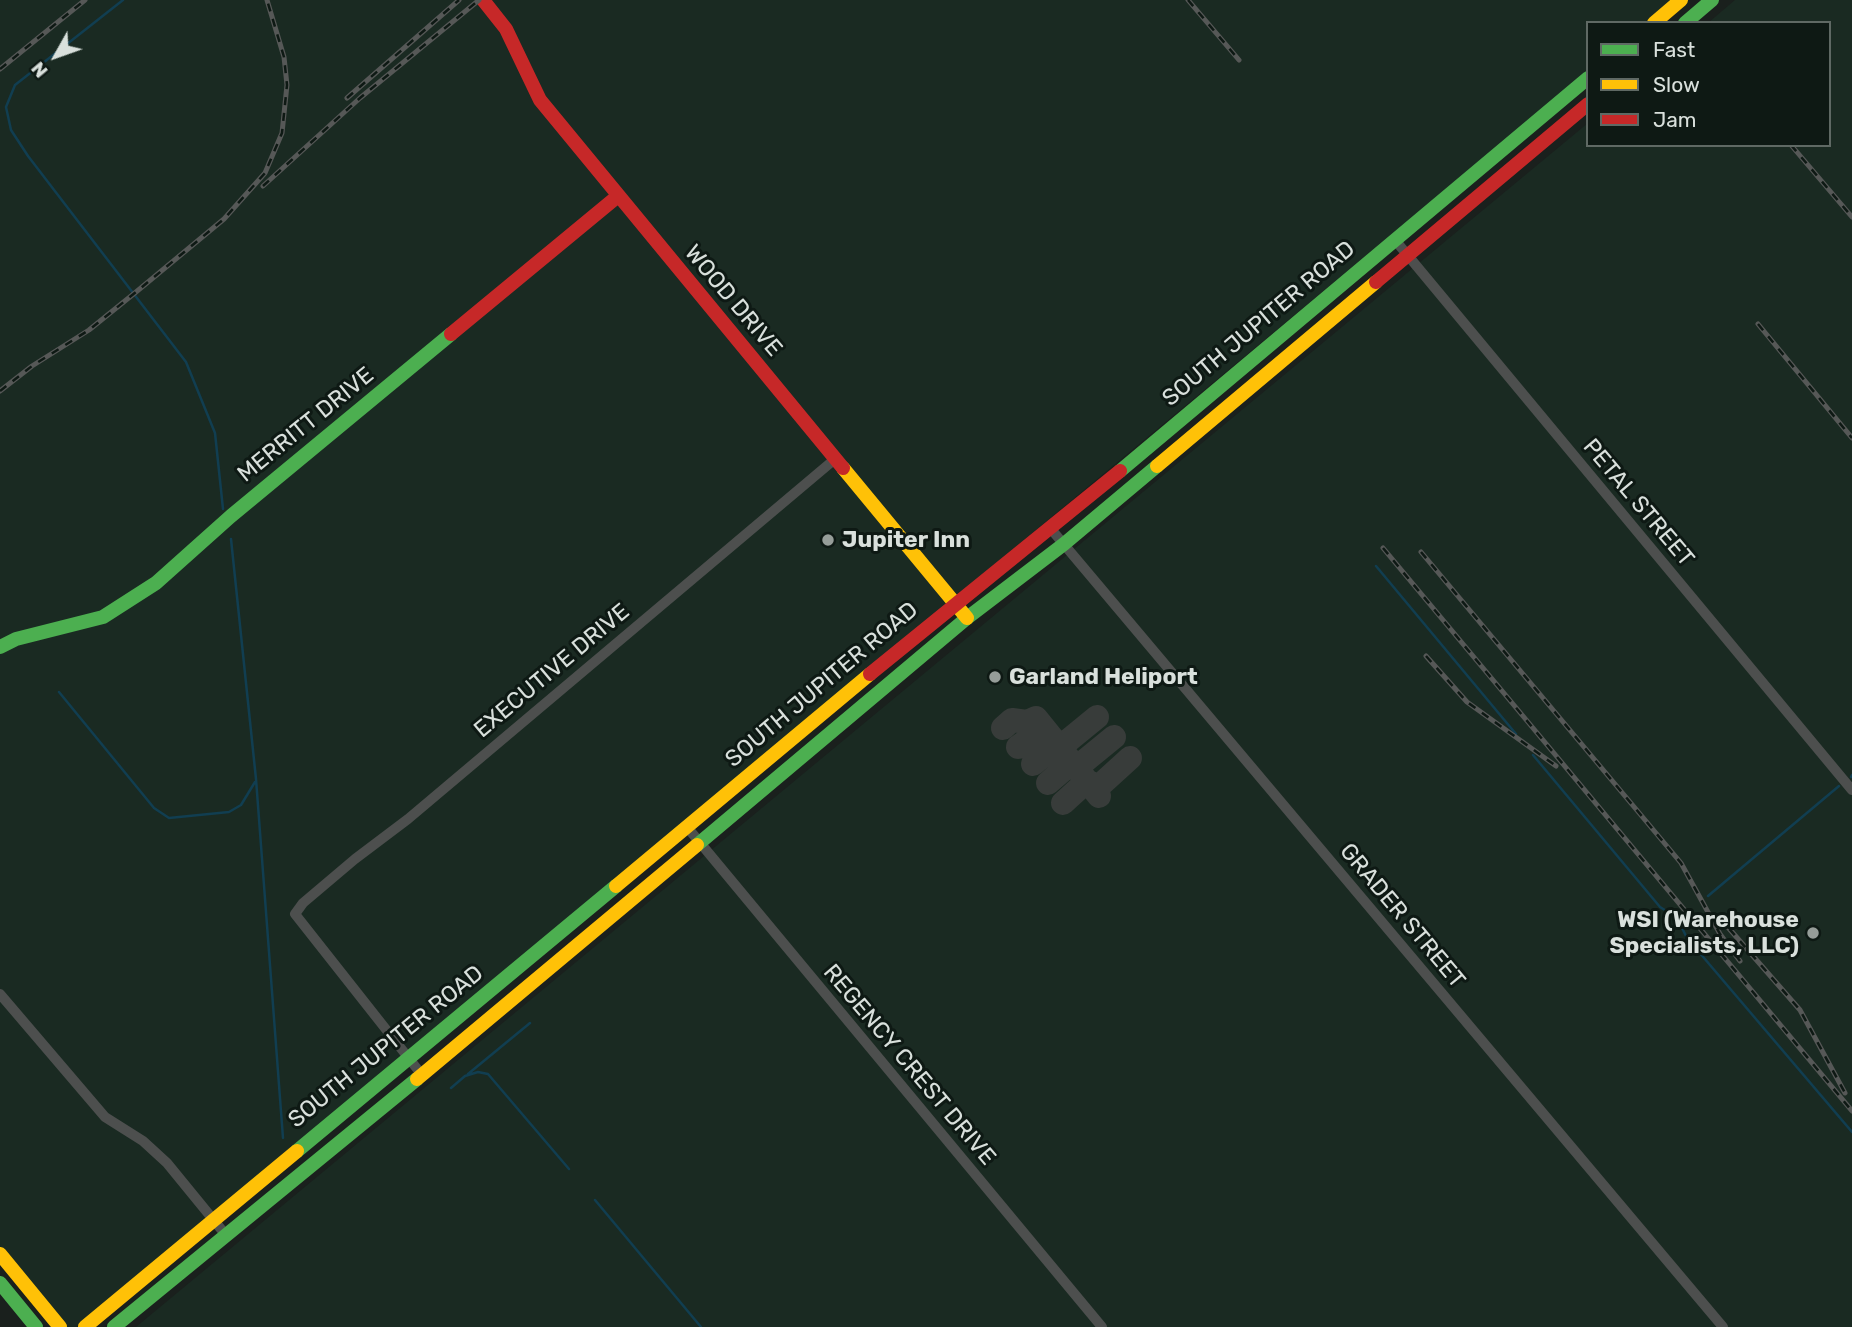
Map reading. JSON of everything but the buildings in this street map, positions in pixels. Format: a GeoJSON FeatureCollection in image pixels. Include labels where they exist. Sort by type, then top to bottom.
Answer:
{"type":"FeatureCollection","features":[{"type":"Feature","properties":{"kind":"main road","name":"WOOD DRIVE"},"geometry":{"type":"LineString","coordinates":[[482,0],[506,29],[540,100],[967,618]]}},
{"type":"Feature","properties":{"kind":"main road"},"geometry":{"type":"LineString","coordinates":[[1656,21],[1681,0]]}},
{"type":"Feature","properties":{"kind":"main road"},"geometry":{"type":"LineString","coordinates":[[1687,21],[1710,1]]}},
{"type":"Feature","properties":{"kind":"main road","name":"SOUTH JUPITER ROAD"},"geometry":{"type":"LineString","coordinates":[[85,1327],[955,604],[1051,529],[1499,152],[1586,85]]}},
{"type":"Feature","properties":{"kind":"main road","name":"SOUTH JUPITER ROAD"},"geometry":{"type":"LineString","coordinates":[[114,1327],[422,1075],[967,618],[1064,544],[1586,106]]}},
{"type":"Feature","properties":{"kind":"main road"},"geometry":{"type":"LineString","coordinates":[[1499,152],[1513,167]]}},
{"type":"Feature","properties":{"kind":"main road","name":"MERRITT DRIVE"},"geometry":{"type":"LineString","coordinates":[[0,647],[16,639],[103,617],[156,583],[231,516],[618,196]]}},
{"type":"Feature","properties":{"kind":"main road"},"geometry":{"type":"LineString","coordinates":[[516,970],[529,985]]}},
{"type":"Feature","properties":{"kind":"main road"},"geometry":{"type":"LineString","coordinates":[[0,1254],[60,1327]]}},
{"type":"Feature","properties":{"kind":"main road"},"geometry":{"type":"LineString","coordinates":[[0,1283],[36,1327]]}},
{"type":"Feature","properties":{"kind":"street","name":"PETAL STREET"},"geometry":{"type":"LineString","coordinates":[[1395,240],[1852,790]]}},
{"type":"Feature","properties":{"kind":"street","name":"EXECUTIVE DRIVE"},"geometry":{"type":"LineString","coordinates":[[409,1059],[295,914],[303,903],[355,859],[408,819],[835,459]]}},
{"type":"Feature","properties":{"kind":"street","name":"GRADER STREET"},"geometry":{"type":"LineString","coordinates":[[1051,529],[1723,1327]]}},
{"type":"Feature","properties":{"kind":"street","name":"REGENCY CREST DRIVE"},"geometry":{"type":"LineString","coordinates":[[687,827],[1102,1327]]}},
{"type":"Feature","properties":{"kind":"street"},"geometry":{"type":"LineString","coordinates":[[0,994],[105,1117],[143,1141],[167,1163],[225,1234]]}},
{"type":"Feature","properties":{"kind":"street"},"geometry":{"type":"LineString","coordinates":[[409,1059],[422,1075]]}},
{"type":"Feature","properties":{"kind":"shaded area"},"geometry":{"type":"Polygon","coordinates":[[[0,0],[1671,0],[1646,21],[1586,21],[1586,73],[77,1327],[66,1327],[0,1248],[0,0]]]}},
{"type":"Feature","properties":{"kind":"shaded area"},"geometry":{"type":"Polygon","coordinates":[[[1735,0],[1852,0],[1852,1327],[136,1327],[1586,125],[1586,147],[1831,147],[1831,21],[1710,21],[1735,0]]]}},
{"type":"Feature","properties":{"kind":"waterway"},"geometry":{"type":"LineString","coordinates":[[123,0],[15,85],[6,107],[11,130],[28,156],[186,362],[215,433],[223,509]]}},
{"type":"Feature","properties":{"kind":"waterway"},"geometry":{"type":"LineString","coordinates":[[231,539],[256,779],[283,1138]]}},
{"type":"Feature","properties":{"kind":"waterway"},"geometry":{"type":"LineString","coordinates":[[1376,566],[1516,734]]}},
{"type":"Feature","properties":{"kind":"waterway"},"geometry":{"type":"LineString","coordinates":[[59,692],[154,808],[169,818],[229,812],[241,805],[255,782]]}},
{"type":"Feature","properties":{"kind":"waterway"},"geometry":{"type":"LineString","coordinates":[[1533,755],[1660,907],[1679,919]]}},
{"type":"Feature","properties":{"kind":"waterway"},"geometry":{"type":"LineString","coordinates":[[1708,896],[1839,786]]}},
{"type":"Feature","properties":{"kind":"waterway"},"geometry":{"type":"LineString","coordinates":[[1683,917],[1681,926],[1687,938],[1852,1132]]}},
{"type":"Feature","properties":{"kind":"waterway"},"geometry":{"type":"LineString","coordinates":[[468,1074],[530,1023]]}},
{"type":"Feature","properties":{"kind":"waterway"},"geometry":{"type":"LineString","coordinates":[[451,1088],[465,1076],[478,1072],[488,1074],[569,1169]]}},
{"type":"Feature","properties":{"kind":"waterway"},"geometry":{"type":"LineString","coordinates":[[595,1200],[701,1327]]}},
{"type":"Feature","properties":{"kind":"taxiway"},"geometry":{"type":"LineString","coordinates":[[1063,750],[1064,744],[1097,717]]}},
{"type":"Feature","properties":{"kind":"taxiway"},"geometry":{"type":"LineString","coordinates":[[1003,728],[1012,720],[1027,722],[1036,718],[1099,796]]}},
{"type":"Feature","properties":{"kind":"taxiway"},"geometry":{"type":"LineString","coordinates":[[1018,747],[1044,728]]}},
{"type":"Feature","properties":{"kind":"taxiway"},"geometry":{"type":"LineString","coordinates":[[1079,769],[1081,764],[1114,737]]}},
{"type":"Feature","properties":{"kind":"taxiway"},"geometry":{"type":"LineString","coordinates":[[1033,764],[1055,746],[1059,746]]}},
{"type":"Feature","properties":{"kind":"taxiway"},"geometry":{"type":"LineString","coordinates":[[1096,789],[1130,758]]}},
{"type":"Feature","properties":{"kind":"taxiway"},"geometry":{"type":"LineString","coordinates":[[1048,783],[1070,764],[1075,764]]}},
{"type":"Feature","properties":{"kind":"taxiway"},"geometry":{"type":"LineString","coordinates":[[1063,803],[1086,782],[1091,783]]}},
{"type":"Feature","properties":{"kind":"railway"},"geometry":{"type":"LineString","coordinates":[[0,69],[85,0]]}},
{"type":"Feature","properties":{"kind":"railway"},"geometry":{"type":"LineString","coordinates":[[0,391],[32,366],[89,330],[136,292],[224,219],[265,173],[282,133],[287,85],[284,57],[267,0]]}},
{"type":"Feature","properties":{"kind":"railway"},"geometry":{"type":"LineString","coordinates":[[347,98],[459,0]]}},
{"type":"Feature","properties":{"kind":"railway"},"geometry":{"type":"LineString","coordinates":[[263,186],[360,98],[479,0]]}},
{"type":"Feature","properties":{"kind":"railway"},"geometry":{"type":"LineString","coordinates":[[1188,0],[1239,60]]}},
{"type":"Feature","properties":{"kind":"railway"},"geometry":{"type":"LineString","coordinates":[[1793,147],[1852,217]]}},
{"type":"Feature","properties":{"kind":"railway"},"geometry":{"type":"LineString","coordinates":[[1758,324],[1852,438]]}},
{"type":"Feature","properties":{"kind":"railway"},"geometry":{"type":"LineString","coordinates":[[1383,548],[1852,1111]]}},
{"type":"Feature","properties":{"kind":"railway"},"geometry":{"type":"LineString","coordinates":[[1421,552],[1681,863],[1720,934],[1740,961]]}},
{"type":"Feature","properties":{"kind":"railway"},"geometry":{"type":"LineString","coordinates":[[1426,656],[1467,702],[1556,766]]}},
{"type":"Feature","properties":{"kind":"railway"},"geometry":{"type":"LineString","coordinates":[[1719,917],[1800,1010],[1845,1093]]}},
{"type":"Feature","properties":{"kind":"traffic: fast"},"geometry":{"type":"LineString","coordinates":[[1687,21],[1712,0]]}},
{"type":"Feature","properties":{"kind":"traffic: fast"},"geometry":{"type":"LineString","coordinates":[[1120,471],[1586,80]]}},
{"type":"Feature","properties":{"kind":"traffic: fast"},"geometry":{"type":"LineString","coordinates":[[0,647],[16,639],[103,617],[156,583],[231,516],[451,334]]}},
{"type":"Feature","properties":{"kind":"traffic: fast"},"geometry":{"type":"LineString","coordinates":[[697,845],[967,618],[1064,544],[1157,466]]}},
{"type":"Feature","properties":{"kind":"traffic: fast"},"geometry":{"type":"LineString","coordinates":[[297,1151],[616,886]]}},
{"type":"Feature","properties":{"kind":"traffic: fast"},"geometry":{"type":"LineString","coordinates":[[114,1327],[417,1079]]}},
{"type":"Feature","properties":{"kind":"traffic: fast"},"geometry":{"type":"LineString","coordinates":[[0,1283],[36,1327]]}},
{"type":"Feature","properties":{"kind":"traffic: slow"},"geometry":{"type":"LineString","coordinates":[[1656,21],[1681,0]]}},
{"type":"Feature","properties":{"kind":"traffic: slow"},"geometry":{"type":"LineString","coordinates":[[1157,466],[1376,282]]}},
{"type":"Feature","properties":{"kind":"traffic: slow"},"geometry":{"type":"LineString","coordinates":[[843,468],[967,618]]}},
{"type":"Feature","properties":{"kind":"traffic: slow"},"geometry":{"type":"LineString","coordinates":[[616,886],[870,674]]}},
{"type":"Feature","properties":{"kind":"traffic: slow"},"geometry":{"type":"LineString","coordinates":[[417,1079],[697,845]]}},
{"type":"Feature","properties":{"kind":"traffic: slow"},"geometry":{"type":"LineString","coordinates":[[85,1327],[297,1151]]}},
{"type":"Feature","properties":{"kind":"traffic: slow"},"geometry":{"type":"LineString","coordinates":[[0,1254],[60,1327]]}},
{"type":"Feature","properties":{"kind":"traffic: jam"},"geometry":{"type":"LineString","coordinates":[[483,0],[506,29],[540,100],[843,468]]}},
{"type":"Feature","properties":{"kind":"traffic: jam"},"geometry":{"type":"LineString","coordinates":[[1376,282],[1586,106]]}},
{"type":"Feature","properties":{"kind":"traffic: jam"},"geometry":{"type":"LineString","coordinates":[[451,334],[618,196]]}},
{"type":"Feature","properties":{"kind":"traffic: jam"},"geometry":{"type":"LineString","coordinates":[[870,674],[1120,471]]}},
{"type":"Feature","properties":{"kind":"place","name":"Jupiter Inn"},"geometry":{"type":"Point","coordinates":[828,540]}},
{"type":"Feature","properties":{"kind":"place","name":"Garland Heliport"},"geometry":{"type":"Point","coordinates":[995,677]}},
{"type":"Feature","properties":{"kind":"place","name":"WSI (Warehouse Specialists, LLC)"},"geometry":{"type":"Point","coordinates":[1813,933]}}]}
